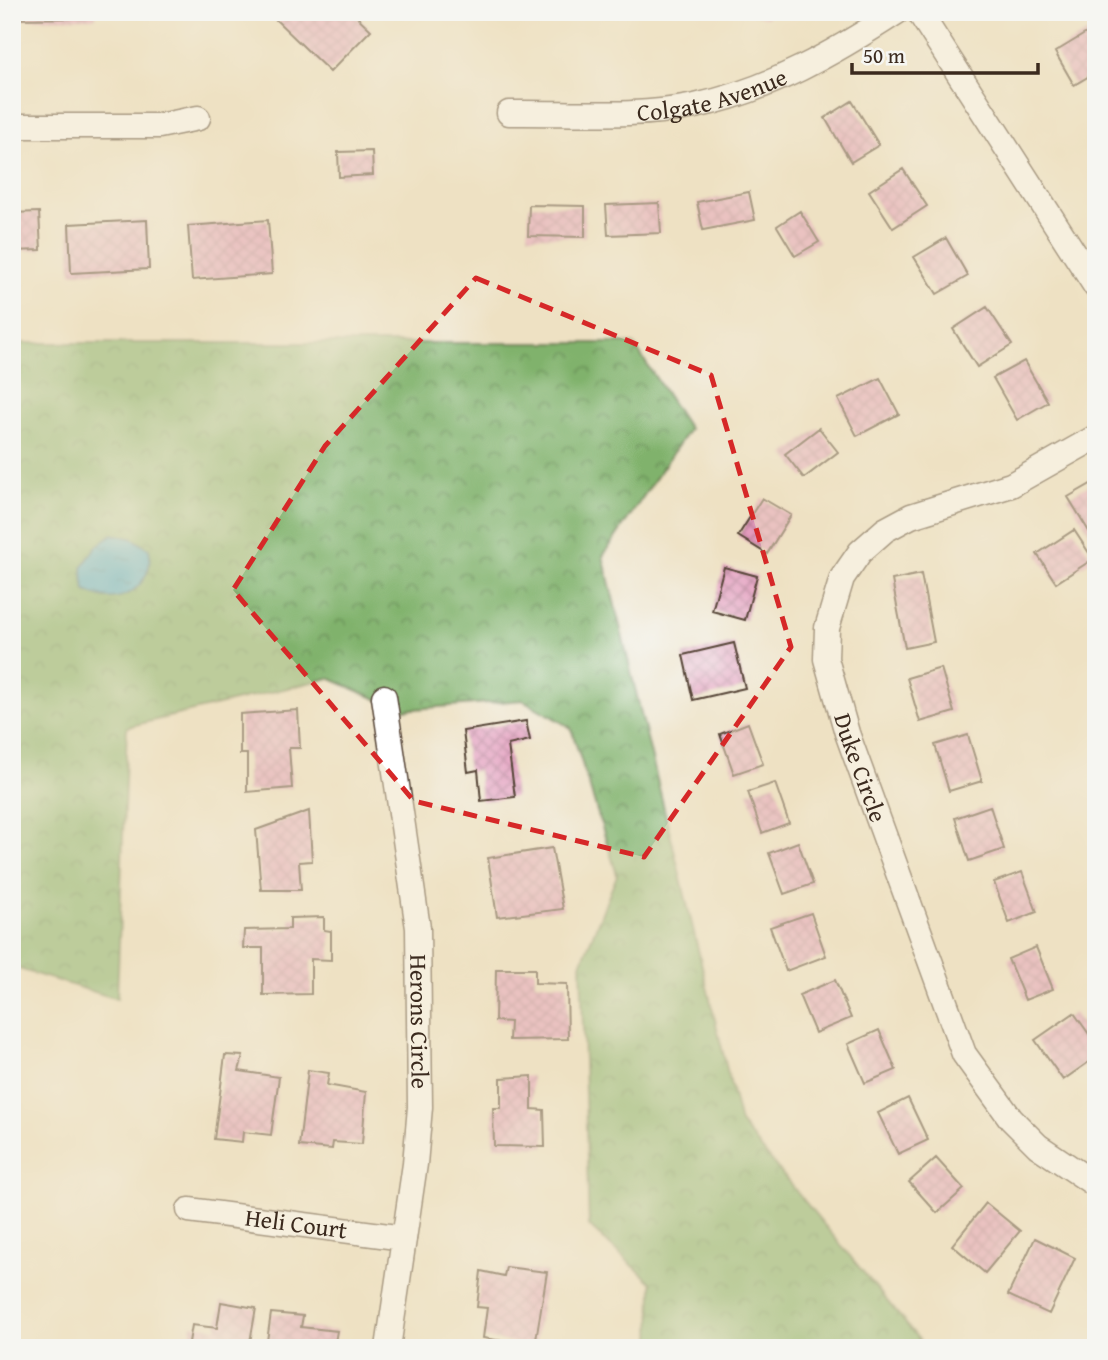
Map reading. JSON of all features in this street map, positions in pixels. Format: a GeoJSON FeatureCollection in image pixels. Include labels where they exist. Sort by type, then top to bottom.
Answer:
{"type":"FeatureCollection","features":[{"type":"Feature","properties":{"kind":"street","name":"Colgate Avenue"},"geometry":{"type":"LineString","coordinates":[[509,113],[650,111],[732,97],[807,66],[897,12]]}},
{"type":"Feature","properties":{"kind":"street"},"geometry":{"type":"LineString","coordinates":[[919,12],[1096,287]]}},
{"type":"Feature","properties":{"kind":"street"},"geometry":{"type":"LineString","coordinates":[[12,126],[159,126],[198,118]]}},
{"type":"Feature","properties":{"kind":"street","name":"Duke Circle"},"geometry":{"type":"LineString","coordinates":[[1096,437],[1011,485],[911,516],[885,530],[860,552],[842,578],[827,628],[826,659],[847,733],[964,1054],[1011,1119],[1038,1146],[1096,1185]]}},
{"type":"Feature","properties":{"kind":"street","name":"Herons Circle"},"geometry":{"type":"LineString","coordinates":[[384,697],[418,928],[420,1107],[388,1348]]}},
{"type":"Feature","properties":{"kind":"street","name":"Heli Court"},"geometry":{"type":"LineString","coordinates":[[189,1210],[404,1238]]}},
{"type":"Feature","properties":{"kind":"highlighted area"},"geometry":{"type":"Polygon","coordinates":[[[476,278],[711,375],[791,647],[644,857],[414,801],[233,590],[325,446],[476,278]]]}},
{"type":"Feature","properties":{"kind":"green space"},"geometry":{"type":"Polygon","coordinates":[[[12,343],[633,343],[689,429],[603,556],[740,1123],[926,1348],[651,1348],[652,1283],[589,1226],[581,964],[617,875],[571,728],[523,700],[402,710],[329,678],[127,727],[117,999],[12,967],[12,343]]]}},
{"type":"Feature","properties":{"kind":"water"},"geometry":{"type":"Polygon","coordinates":[[[112,534],[132,538],[149,549],[149,567],[134,590],[126,595],[104,598],[85,591],[82,568],[95,548],[112,534]]]}},
{"type":"Feature","properties":{"kind":"building"},"geometry":{"type":"Polygon","coordinates":[[[12,12],[96,12],[96,18],[12,19],[12,12]]]}},
{"type":"Feature","properties":{"kind":"building"},"geometry":{"type":"Polygon","coordinates":[[[280,12],[352,12],[371,30],[330,72],[274,18],[280,12]]]}},
{"type":"Feature","properties":{"kind":"building"},"geometry":{"type":"Polygon","coordinates":[[[523,12],[583,12],[583,18],[523,18],[523,12]]]}},
{"type":"Feature","properties":{"kind":"building"},"geometry":{"type":"Polygon","coordinates":[[[742,12],[768,12],[767,18],[742,12]]]}},
{"type":"Feature","properties":{"kind":"building"},"geometry":{"type":"Polygon","coordinates":[[[1088,32],[1096,45],[1096,72],[1074,85],[1055,52],[1088,32]]]}},
{"type":"Feature","properties":{"kind":"building"},"geometry":{"type":"Polygon","coordinates":[[[852,101],[879,145],[851,162],[825,118],[852,101]]]}},
{"type":"Feature","properties":{"kind":"building"},"geometry":{"type":"Polygon","coordinates":[[[372,151],[373,175],[339,177],[338,152],[372,151]]]}},
{"type":"Feature","properties":{"kind":"building"},"geometry":{"type":"Polygon","coordinates":[[[903,169],[927,206],[893,228],[869,191],[903,169]]]}},
{"type":"Feature","properties":{"kind":"building"},"geometry":{"type":"Polygon","coordinates":[[[749,192],[755,220],[703,230],[697,202],[749,192]]]}},
{"type":"Feature","properties":{"kind":"building"},"geometry":{"type":"Polygon","coordinates":[[[659,203],[661,233],[608,235],[606,205],[659,203]]]}},
{"type":"Feature","properties":{"kind":"building"},"geometry":{"type":"Polygon","coordinates":[[[529,205],[585,206],[585,237],[528,236],[529,205]]]}},
{"type":"Feature","properties":{"kind":"building"},"geometry":{"type":"Polygon","coordinates":[[[800,211],[819,242],[795,256],[777,226],[800,211]]]}},
{"type":"Feature","properties":{"kind":"building"},"geometry":{"type":"Polygon","coordinates":[[[39,212],[41,250],[12,251],[12,213],[39,212]]]}},
{"type":"Feature","properties":{"kind":"building"},"geometry":{"type":"Polygon","coordinates":[[[147,220],[149,269],[71,273],[69,224],[147,220]]]}},
{"type":"Feature","properties":{"kind":"building"},"geometry":{"type":"Polygon","coordinates":[[[268,220],[272,274],[192,280],[188,226],[268,220]]]}},
{"type":"Feature","properties":{"kind":"building"},"geometry":{"type":"Polygon","coordinates":[[[946,238],[968,276],[937,294],[914,257],[946,238]]]}},
{"type":"Feature","properties":{"kind":"building"},"geometry":{"type":"Polygon","coordinates":[[[987,307],[1012,345],[977,367],[953,329],[987,307]]]}},
{"type":"Feature","properties":{"kind":"building"},"geometry":{"type":"Polygon","coordinates":[[[1024,361],[1048,402],[1017,420],[993,378],[1024,361]]]}},
{"type":"Feature","properties":{"kind":"building"},"geometry":{"type":"Polygon","coordinates":[[[880,378],[899,414],[857,436],[838,399],[880,378]]]}},
{"type":"Feature","properties":{"kind":"building"},"geometry":{"type":"Polygon","coordinates":[[[819,428],[838,452],[804,478],[785,454],[819,428]]]}},
{"type":"Feature","properties":{"kind":"building"},"geometry":{"type":"Polygon","coordinates":[[[1096,481],[1096,543],[1068,497],[1096,481]]]}},
{"type":"Feature","properties":{"kind":"building"},"geometry":{"type":"Polygon","coordinates":[[[762,498],[791,515],[767,554],[738,536],[762,498]]]}},
{"type":"Feature","properties":{"kind":"building"},"geometry":{"type":"Polygon","coordinates":[[[1074,530],[1093,559],[1056,583],[1037,554],[1074,530]]]}},
{"type":"Feature","properties":{"kind":"building"},"geometry":{"type":"Polygon","coordinates":[[[724,567],[757,576],[745,620],[712,611],[724,567]]]}},
{"type":"Feature","properties":{"kind":"building"},"geometry":{"type":"Polygon","coordinates":[[[921,574],[934,642],[905,648],[892,580],[921,574]]]}},
{"type":"Feature","properties":{"kind":"building"},"geometry":{"type":"Polygon","coordinates":[[[734,643],[745,688],[693,700],[683,655],[734,643]]]}},
{"type":"Feature","properties":{"kind":"building"},"geometry":{"type":"Polygon","coordinates":[[[941,668],[954,712],[920,722],[907,678],[941,668]]]}},
{"type":"Feature","properties":{"kind":"building"},"geometry":{"type":"Polygon","coordinates":[[[298,710],[300,748],[289,748],[292,788],[247,792],[247,754],[240,754],[240,714],[298,710]]]}},
{"type":"Feature","properties":{"kind":"building"},"geometry":{"type":"Polygon","coordinates":[[[526,721],[530,740],[508,745],[515,797],[481,801],[478,770],[468,772],[463,731],[526,721]]]}},
{"type":"Feature","properties":{"kind":"building"},"geometry":{"type":"Polygon","coordinates":[[[748,723],[763,764],[734,774],[720,734],[748,723]]]}},
{"type":"Feature","properties":{"kind":"building"},"geometry":{"type":"Polygon","coordinates":[[[968,735],[982,781],[949,791],[935,745],[968,735]]]}},
{"type":"Feature","properties":{"kind":"building"},"geometry":{"type":"Polygon","coordinates":[[[775,783],[789,823],[762,833],[748,792],[775,783]]]}},
{"type":"Feature","properties":{"kind":"building"},"geometry":{"type":"Polygon","coordinates":[[[990,806],[1004,849],[969,861],[955,818],[990,806]]]}},
{"type":"Feature","properties":{"kind":"building"},"geometry":{"type":"Polygon","coordinates":[[[309,811],[312,861],[299,862],[301,890],[261,890],[256,830],[309,811]]]}},
{"type":"Feature","properties":{"kind":"building"},"geometry":{"type":"Polygon","coordinates":[[[798,842],[813,884],[784,894],[769,853],[798,842]]]}},
{"type":"Feature","properties":{"kind":"building"},"geometry":{"type":"Polygon","coordinates":[[[552,848],[563,909],[497,917],[488,858],[552,848]]]}},
{"type":"Feature","properties":{"kind":"building"},"geometry":{"type":"Polygon","coordinates":[[[1022,872],[1037,912],[1009,923],[994,882],[1022,872]]]}},
{"type":"Feature","properties":{"kind":"building"},"geometry":{"type":"Polygon","coordinates":[[[811,913],[826,956],[786,971],[770,927],[811,913]]]}},
{"type":"Feature","properties":{"kind":"building"},"geometry":{"type":"Polygon","coordinates":[[[324,917],[324,930],[331,931],[331,960],[311,959],[311,994],[263,995],[263,948],[243,948],[244,930],[290,929],[290,918],[324,917]]]}},
{"type":"Feature","properties":{"kind":"building"},"geometry":{"type":"Polygon","coordinates":[[[1036,947],[1053,989],[1025,1000],[1008,959],[1036,947]]]}},
{"type":"Feature","properties":{"kind":"building"},"geometry":{"type":"Polygon","coordinates":[[[496,969],[535,969],[535,983],[567,984],[568,1039],[509,1040],[510,1022],[495,1021],[496,969]]]}},
{"type":"Feature","properties":{"kind":"building"},"geometry":{"type":"Polygon","coordinates":[[[835,980],[851,1018],[815,1033],[799,995],[835,980]]]}},
{"type":"Feature","properties":{"kind":"building"},"geometry":{"type":"Polygon","coordinates":[[[1074,1013],[1096,1044],[1096,1057],[1063,1080],[1035,1040],[1074,1013]]]}},
{"type":"Feature","properties":{"kind":"building"},"geometry":{"type":"Polygon","coordinates":[[[879,1030],[896,1070],[865,1083],[848,1044],[879,1030]]]}},
{"type":"Feature","properties":{"kind":"building"},"geometry":{"type":"Polygon","coordinates":[[[225,1055],[243,1056],[239,1071],[279,1077],[271,1135],[243,1132],[242,1142],[214,1139],[225,1055]]]}},
{"type":"Feature","properties":{"kind":"building"},"geometry":{"type":"Polygon","coordinates":[[[308,1070],[329,1073],[327,1085],[366,1092],[362,1144],[333,1142],[332,1149],[299,1146],[308,1070]]]}},
{"type":"Feature","properties":{"kind":"building"},"geometry":{"type":"Polygon","coordinates":[[[532,1076],[532,1109],[544,1110],[545,1147],[494,1146],[493,1108],[501,1108],[501,1078],[532,1076]]]}},
{"type":"Feature","properties":{"kind":"building"},"geometry":{"type":"Polygon","coordinates":[[[908,1098],[928,1140],[898,1154],[878,1113],[908,1098]]]}},
{"type":"Feature","properties":{"kind":"building"},"geometry":{"type":"Polygon","coordinates":[[[936,1158],[964,1189],[937,1213],[909,1182],[936,1158]]]}},
{"type":"Feature","properties":{"kind":"building"},"geometry":{"type":"Polygon","coordinates":[[[986,1203],[1020,1231],[985,1273],[952,1245],[986,1203]]]}},
{"type":"Feature","properties":{"kind":"building"},"geometry":{"type":"Polygon","coordinates":[[[1035,1238],[1075,1258],[1049,1314],[1008,1295],[1035,1238]]]}},
{"type":"Feature","properties":{"kind":"building"},"geometry":{"type":"Polygon","coordinates":[[[506,1267],[547,1272],[535,1346],[483,1338],[487,1308],[477,1307],[481,1271],[504,1276],[506,1267]]]}},
{"type":"Feature","properties":{"kind":"building"},"geometry":{"type":"Polygon","coordinates":[[[221,1302],[256,1308],[249,1348],[188,1348],[192,1325],[217,1328],[221,1302]]]}},
{"type":"Feature","properties":{"kind":"building"},"geometry":{"type":"Polygon","coordinates":[[[271,1313],[303,1316],[301,1327],[337,1331],[334,1348],[266,1348],[271,1313]]]}}]}
